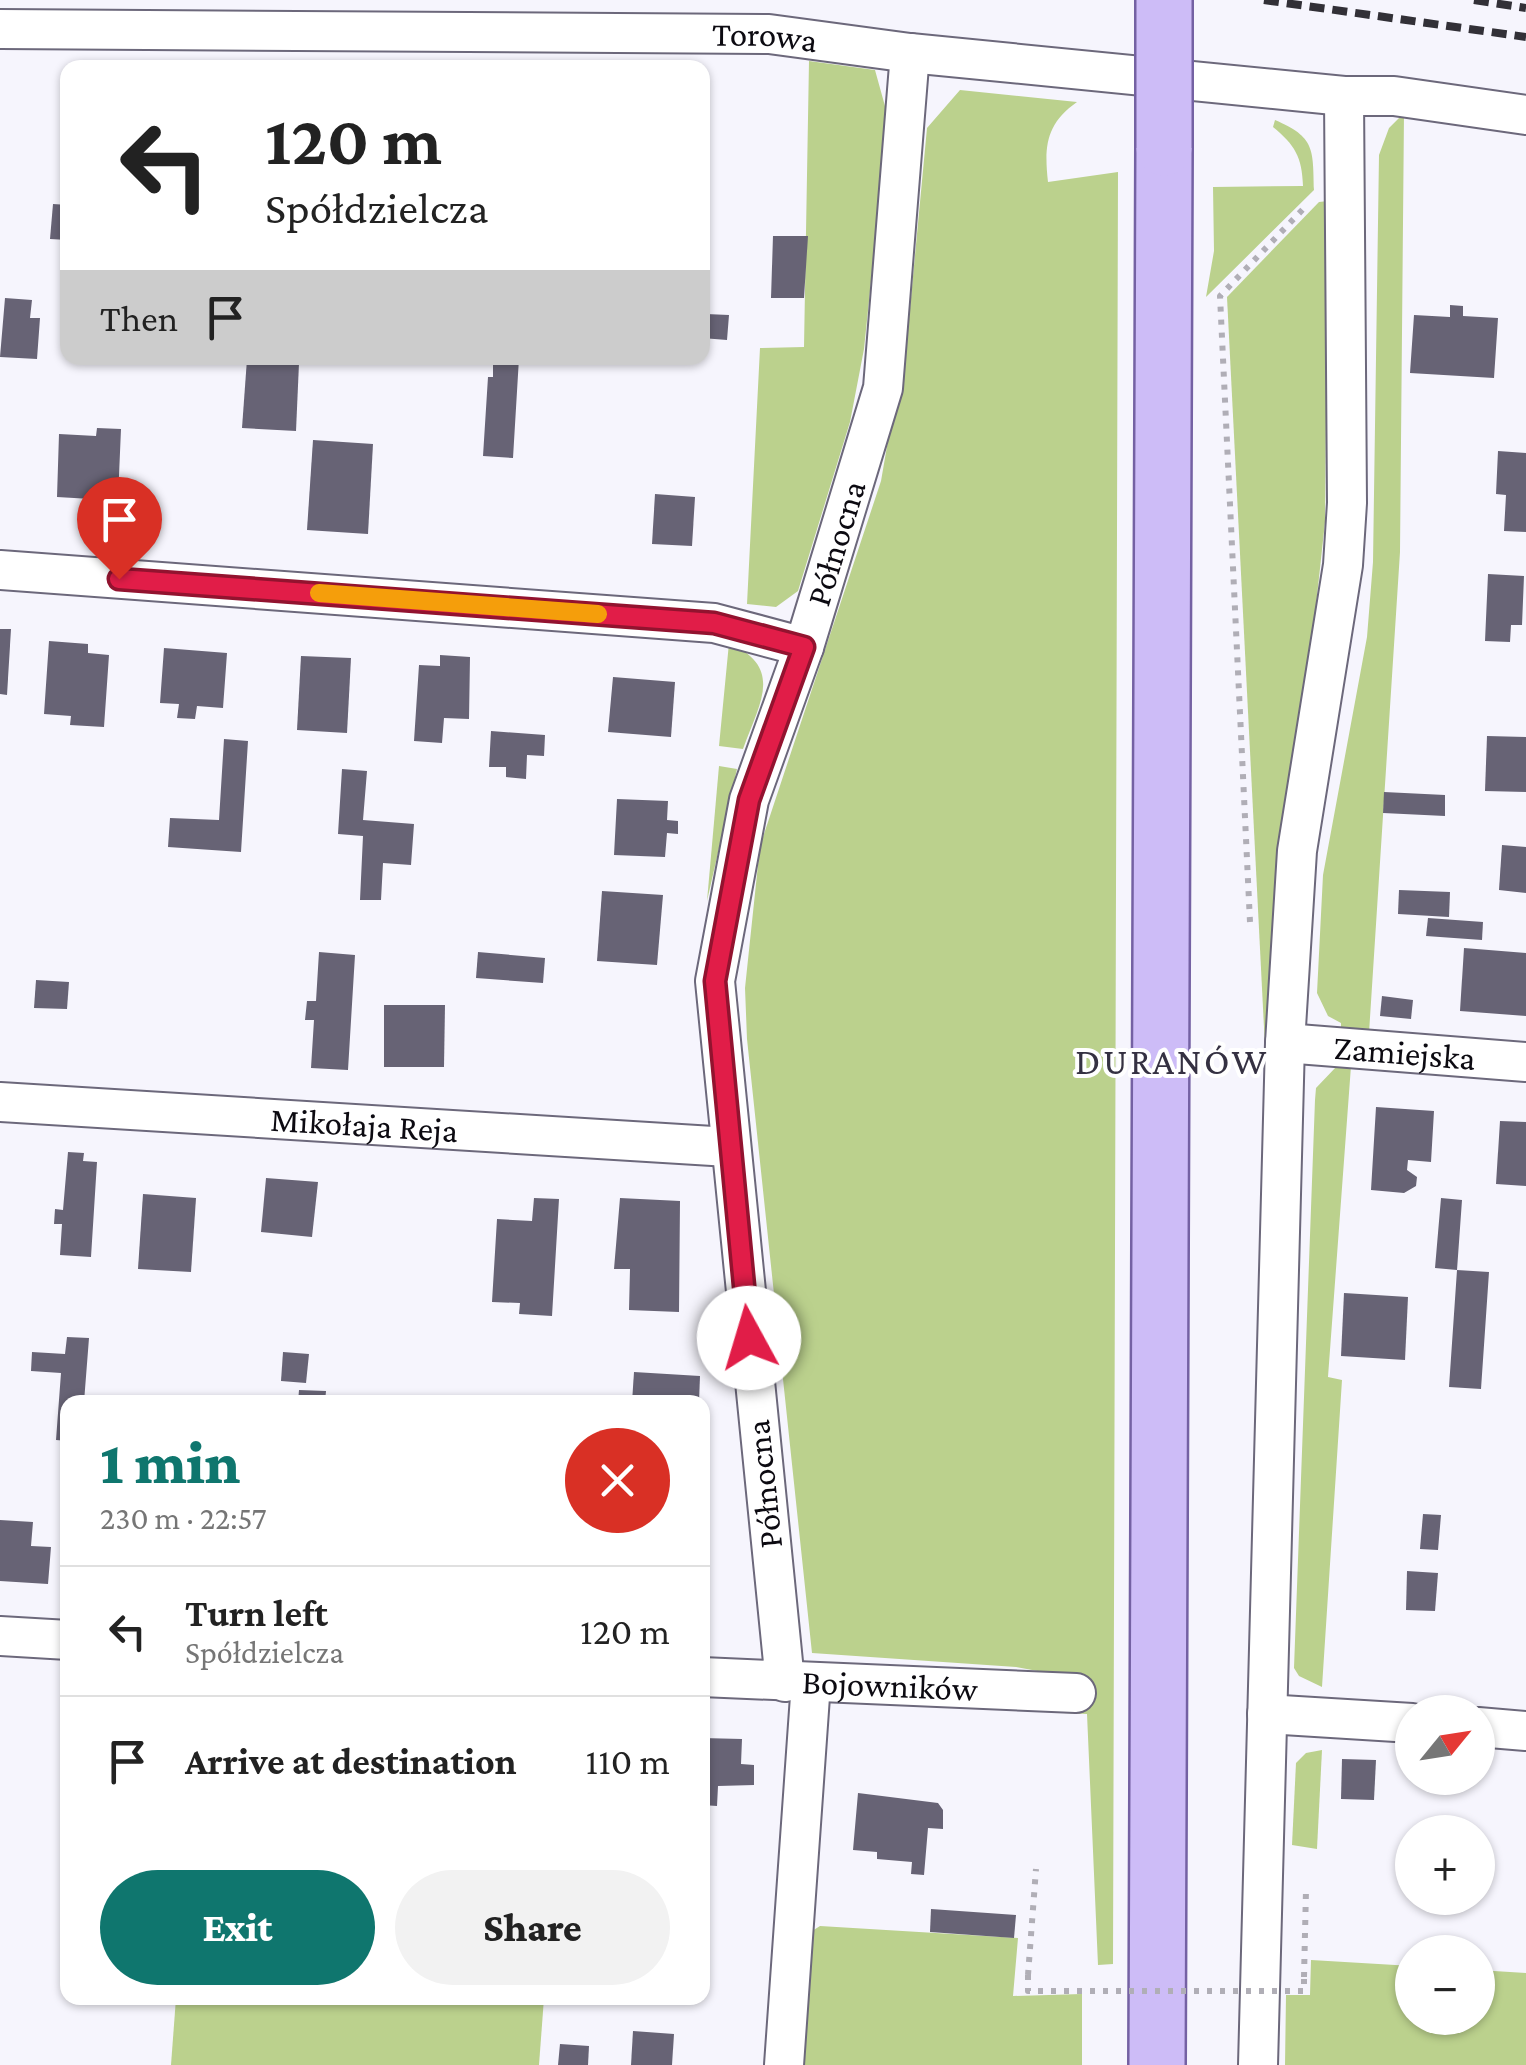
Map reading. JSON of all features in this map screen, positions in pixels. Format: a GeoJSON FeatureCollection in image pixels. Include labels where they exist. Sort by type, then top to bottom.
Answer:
{"type":"FeatureCollection","features":[{"type":"Feature","properties":{"kind":"main road"},"geometry":{"type":"LineString","coordinates":[[1158,2065],[1164,0]]}},
{"type":"Feature","properties":{"kind":"street","name":"Torowa"},"geometry":{"type":"LineString","coordinates":[[0,29],[768,34],[910,53],[1344,96],[1394,96],[1526,115]]}},
{"type":"Feature","properties":{"kind":"street","name":"Północna"},"geometry":{"type":"LineString","coordinates":[[784,2065],[798,1682],[730,1147],[715,981],[749,800],[804,647],[883,388],[910,53]]}},
{"type":"Feature","properties":{"kind":"street"},"geometry":{"type":"LineString","coordinates":[[1258,2065],[1285,1043],[1297,850],[1340,580],[1347,502],[1344,96]]}},
{"type":"Feature","properties":{"kind":"street"},"geometry":{"type":"LineString","coordinates":[[0,570],[714,623],[804,647]]}},
{"type":"Feature","properties":{"kind":"street","name":"Zamiejska"},"geometry":{"type":"LineString","coordinates":[[1285,1043],[1526,1062]]}},
{"type":"Feature","properties":{"kind":"street","name":"Mikołaja Reja"},"geometry":{"type":"LineString","coordinates":[[0,1102],[730,1147]]}},
{"type":"Feature","properties":{"kind":"street"},"geometry":{"type":"LineString","coordinates":[[0,1636],[60,1640]]}},
{"type":"Feature","properties":{"kind":"street","name":"Bojowników"},"geometry":{"type":"LineString","coordinates":[[710,1677],[1076,1693]]}},
{"type":"Feature","properties":{"kind":"street"},"geometry":{"type":"LineString","coordinates":[[1267,1714],[1395,1722]]}},
{"type":"Feature","properties":{"kind":"street"},"geometry":{"type":"LineString","coordinates":[[1495,1729],[1526,1731]]}},
{"type":"Feature","properties":{"kind":"path"},"geometry":{"type":"LineString","coordinates":[[1250,930],[1220,296],[1313,199]]}},
{"type":"Feature","properties":{"kind":"path"},"geometry":{"type":"LineString","coordinates":[[1036,1868],[1028,1991],[1304,1992],[1306,1887]]}},
{"type":"Feature","properties":{"kind":"green space"},"geometry":{"type":"Polygon","coordinates":[[[809,61],[875,70],[888,117],[864,349],[850,422],[798,591],[776,607],[747,604],[760,348],[804,347],[809,61]]]}},
{"type":"Feature","properties":{"kind":"green space"},"geometry":{"type":"Polygon","coordinates":[[[960,90],[1077,102],[1059,119],[1049,137],[1048,182],[1118,172],[1113,1964],[1098,1965],[1087,1714],[1064,1713],[1059,1675],[1016,1667],[812,1653],[747,1039],[745,988],[760,846],[881,481],[909,319],[927,128],[960,90]]]}},
{"type":"Feature","properties":{"kind":"green space"},"geometry":{"type":"Polygon","coordinates":[[[1404,113],[1400,552],[1369,1033],[1341,1032],[1341,1023],[1328,1016],[1317,993],[1323,875],[1367,637],[1373,562],[1379,155],[1389,128],[1404,113]]]}},
{"type":"Feature","properties":{"kind":"green space"},"geometry":{"type":"Polygon","coordinates":[[[1275,120],[1298,132],[1309,146],[1314,190],[1206,297],[1214,251],[1213,187],[1303,186],[1299,159],[1273,127],[1275,120]]]}},
{"type":"Feature","properties":{"kind":"green space"},"geometry":{"type":"Polygon","coordinates":[[[1328,201],[1325,522],[1266,1067],[1227,297],[1319,202],[1328,201]]]}},
{"type":"Feature","properties":{"kind":"green space"},"geometry":{"type":"Polygon","coordinates":[[[729,643],[757,664],[762,676],[760,702],[743,749],[719,746],[729,643]]]}},
{"type":"Feature","properties":{"kind":"green space"},"geometry":{"type":"Polygon","coordinates":[[[719,766],[737,769],[707,901],[719,766]]]}},
{"type":"Feature","properties":{"kind":"green space"},"geometry":{"type":"Polygon","coordinates":[[[1337,1066],[1351,1066],[1328,1377],[1342,1380],[1322,1687],[1299,1676],[1294,1668],[1315,1100],[1316,1088],[1337,1066]]]}},
{"type":"Feature","properties":{"kind":"green space"},"geometry":{"type":"Polygon","coordinates":[[[1322,1750],[1317,1849],[1292,1845],[1296,1763],[1306,1753],[1322,1750]]]}},
{"type":"Feature","properties":{"kind":"green space"},"geometry":{"type":"Polygon","coordinates":[[[820,1926],[1018,1938],[1013,1996],[1082,1994],[1082,2065],[799,2065],[809,1933],[820,1926]]]}},
{"type":"Feature","properties":{"kind":"green space"},"geometry":{"type":"Polygon","coordinates":[[[1311,1960],[1395,1965],[1395,2035],[1495,2035],[1495,1971],[1526,1973],[1526,2065],[1285,2065],[1286,1995],[1310,1995],[1311,1960]]]}},
{"type":"Feature","properties":{"kind":"green space"},"geometry":{"type":"Polygon","coordinates":[[[175,2005],[543,2005],[539,2065],[171,2065],[175,2005]]]}},
{"type":"Feature","properties":{"kind":"building"},"geometry":{"type":"Polygon","coordinates":[[[53,204],[60,204],[60,240],[50,239],[53,204]]]}},
{"type":"Feature","properties":{"kind":"building"},"geometry":{"type":"Polygon","coordinates":[[[773,236],[808,236],[804,298],[771,298],[773,236]]]}},
{"type":"Feature","properties":{"kind":"building"},"geometry":{"type":"Polygon","coordinates":[[[5,298],[32,300],[30,318],[40,318],[37,359],[0,357],[5,298]]]}},
{"type":"Feature","properties":{"kind":"building"},"geometry":{"type":"Polygon","coordinates":[[[1450,305],[1463,306],[1463,316],[1498,318],[1494,378],[1410,373],[1414,315],[1450,317],[1450,305]]]}},
{"type":"Feature","properties":{"kind":"building"},"geometry":{"type":"Polygon","coordinates":[[[710,314],[729,315],[727,340],[710,339],[710,314]]]}},
{"type":"Feature","properties":{"kind":"building"},"geometry":{"type":"Polygon","coordinates":[[[247,365],[299,365],[296,431],[242,428],[247,365]]]}},
{"type":"Feature","properties":{"kind":"building"},"geometry":{"type":"Polygon","coordinates":[[[493,365],[519,365],[513,458],[483,456],[488,377],[493,377],[493,365]]]}},
{"type":"Feature","properties":{"kind":"building"},"geometry":{"type":"Polygon","coordinates":[[[97,428],[121,429],[117,522],[91,521],[91,499],[57,497],[59,434],[96,436],[97,428]]]}},
{"type":"Feature","properties":{"kind":"building"},"geometry":{"type":"Polygon","coordinates":[[[313,440],[373,444],[368,534],[307,530],[313,440]]]}},
{"type":"Feature","properties":{"kind":"building"},"geometry":{"type":"Polygon","coordinates":[[[1498,451],[1526,453],[1526,532],[1504,531],[1506,495],[1496,494],[1498,451]]]}},
{"type":"Feature","properties":{"kind":"building"},"geometry":{"type":"Polygon","coordinates":[[[655,494],[695,497],[692,546],[652,544],[655,494]]]}},
{"type":"Feature","properties":{"kind":"building"},"geometry":{"type":"Polygon","coordinates":[[[1488,574],[1524,576],[1522,625],[1511,625],[1510,642],[1485,641],[1488,574]]]}},
{"type":"Feature","properties":{"kind":"building"},"geometry":{"type":"Polygon","coordinates":[[[0,629],[11,629],[7,695],[0,694],[0,629]]]}},
{"type":"Feature","properties":{"kind":"building"},"geometry":{"type":"Polygon","coordinates":[[[49,641],[88,644],[88,653],[109,655],[104,727],[70,725],[71,716],[44,714],[49,641]]]}},
{"type":"Feature","properties":{"kind":"building"},"geometry":{"type":"Polygon","coordinates":[[[164,648],[227,653],[223,708],[197,706],[195,719],[177,718],[179,704],[160,703],[164,648]]]}},
{"type":"Feature","properties":{"kind":"building"},"geometry":{"type":"Polygon","coordinates":[[[440,655],[470,657],[469,719],[444,718],[442,743],[414,741],[419,665],[440,666],[440,655]]]}},
{"type":"Feature","properties":{"kind":"building"},"geometry":{"type":"Polygon","coordinates":[[[301,656],[351,658],[347,733],[297,730],[301,656]]]}},
{"type":"Feature","properties":{"kind":"building"},"geometry":{"type":"Polygon","coordinates":[[[613,677],[675,682],[671,737],[608,732],[613,677]]]}},
{"type":"Feature","properties":{"kind":"building"},"geometry":{"type":"Polygon","coordinates":[[[491,731],[545,735],[544,756],[527,755],[526,779],[506,777],[506,767],[489,767],[491,731]]]}},
{"type":"Feature","properties":{"kind":"building"},"geometry":{"type":"Polygon","coordinates":[[[1487,736],[1526,737],[1526,792],[1485,791],[1487,736]]]}},
{"type":"Feature","properties":{"kind":"building"},"geometry":{"type":"Polygon","coordinates":[[[224,739],[248,741],[241,852],[168,847],[170,818],[219,820],[224,739]]]}},
{"type":"Feature","properties":{"kind":"building"},"geometry":{"type":"Polygon","coordinates":[[[342,769],[367,771],[363,820],[414,824],[411,865],[383,863],[381,900],[360,900],[363,836],[338,834],[342,769]]]}},
{"type":"Feature","properties":{"kind":"building"},"geometry":{"type":"Polygon","coordinates":[[[1384,792],[1445,795],[1445,816],[1383,813],[1384,792]]]}},
{"type":"Feature","properties":{"kind":"building"},"geometry":{"type":"Polygon","coordinates":[[[617,799],[668,801],[667,820],[678,821],[678,834],[667,833],[665,857],[614,855],[617,799]]]}},
{"type":"Feature","properties":{"kind":"building"},"geometry":{"type":"Polygon","coordinates":[[[1502,845],[1526,847],[1526,893],[1499,890],[1502,845]]]}},
{"type":"Feature","properties":{"kind":"building"},"geometry":{"type":"Polygon","coordinates":[[[1399,890],[1450,892],[1449,917],[1398,914],[1399,890]]]}},
{"type":"Feature","properties":{"kind":"building"},"geometry":{"type":"Polygon","coordinates":[[[602,891],[663,895],[657,965],[597,961],[602,891]]]}},
{"type":"Feature","properties":{"kind":"building"},"geometry":{"type":"Polygon","coordinates":[[[1428,918],[1483,922],[1482,940],[1426,936],[1428,918]]]}},
{"type":"Feature","properties":{"kind":"building"},"geometry":{"type":"Polygon","coordinates":[[[1464,948],[1526,953],[1526,1016],[1460,1011],[1464,948]]]}},
{"type":"Feature","properties":{"kind":"building"},"geometry":{"type":"Polygon","coordinates":[[[319,952],[355,955],[348,1070],[311,1068],[314,1020],[305,1020],[307,1001],[316,1001],[319,952]]]}},
{"type":"Feature","properties":{"kind":"building"},"geometry":{"type":"Polygon","coordinates":[[[478,952],[545,958],[543,983],[476,978],[478,952]]]}},
{"type":"Feature","properties":{"kind":"building"},"geometry":{"type":"Polygon","coordinates":[[[36,980],[69,982],[67,1009],[34,1008],[36,980]]]}},
{"type":"Feature","properties":{"kind":"building"},"geometry":{"type":"Polygon","coordinates":[[[1382,996],[1413,1000],[1411,1019],[1380,1016],[1382,996]]]}},
{"type":"Feature","properties":{"kind":"building"},"geometry":{"type":"Polygon","coordinates":[[[384,1005],[445,1005],[444,1067],[384,1067],[384,1005]]]}},
{"type":"Feature","properties":{"kind":"building"},"geometry":{"type":"Polygon","coordinates":[[[1376,1107],[1434,1111],[1431,1162],[1408,1160],[1407,1170],[1417,1177],[1416,1186],[1404,1193],[1371,1190],[1376,1107]]]}},
{"type":"Feature","properties":{"kind":"building"},"geometry":{"type":"Polygon","coordinates":[[[1500,1121],[1526,1122],[1526,1186],[1496,1184],[1500,1121]]]}},
{"type":"Feature","properties":{"kind":"building"},"geometry":{"type":"Polygon","coordinates":[[[68,1152],[84,1153],[83,1161],[97,1162],[91,1257],[60,1255],[62,1224],[54,1224],[55,1209],[63,1210],[68,1152]]]}},
{"type":"Feature","properties":{"kind":"building"},"geometry":{"type":"Polygon","coordinates":[[[266,1178],[318,1182],[312,1237],[261,1232],[266,1178]]]}},
{"type":"Feature","properties":{"kind":"building"},"geometry":{"type":"Polygon","coordinates":[[[143,1194],[196,1198],[191,1272],[138,1269],[143,1194]]]}},
{"type":"Feature","properties":{"kind":"building"},"geometry":{"type":"Polygon","coordinates":[[[534,1198],[559,1199],[552,1316],[519,1314],[520,1303],[492,1302],[497,1219],[532,1221],[534,1198]]]}},
{"type":"Feature","properties":{"kind":"building"},"geometry":{"type":"Polygon","coordinates":[[[620,1198],[680,1201],[679,1312],[629,1310],[630,1269],[614,1269],[620,1198]]]}},
{"type":"Feature","properties":{"kind":"building"},"geometry":{"type":"Polygon","coordinates":[[[1441,1198],[1462,1200],[1457,1270],[1435,1268],[1441,1198]]]}},
{"type":"Feature","properties":{"kind":"building"},"geometry":{"type":"Polygon","coordinates":[[[1457,1270],[1489,1272],[1481,1389],[1449,1387],[1457,1270]]]}},
{"type":"Feature","properties":{"kind":"building"},"geometry":{"type":"Polygon","coordinates":[[[1344,1293],[1408,1297],[1405,1360],[1341,1356],[1344,1293]]]}},
{"type":"Feature","properties":{"kind":"building"},"geometry":{"type":"Polygon","coordinates":[[[67,1337],[89,1338],[85,1395],[60,1395],[60,1440],[56,1440],[61,1373],[31,1371],[32,1352],[65,1354],[67,1337]]]}},
{"type":"Feature","properties":{"kind":"building"},"geometry":{"type":"Polygon","coordinates":[[[283,1352],[309,1354],[306,1383],[281,1381],[283,1352]]]}},
{"type":"Feature","properties":{"kind":"building"},"geometry":{"type":"Polygon","coordinates":[[[634,1372],[700,1376],[699,1395],[632,1395],[634,1372]]]}},
{"type":"Feature","properties":{"kind":"building"},"geometry":{"type":"Polygon","coordinates":[[[299,1390],[326,1391],[326,1395],[299,1395],[299,1390]]]}},
{"type":"Feature","properties":{"kind":"building"},"geometry":{"type":"Polygon","coordinates":[[[1423,1514],[1441,1515],[1438,1550],[1420,1549],[1423,1514]]]}},
{"type":"Feature","properties":{"kind":"building"},"geometry":{"type":"Polygon","coordinates":[[[0,1520],[33,1522],[31,1546],[51,1547],[48,1584],[0,1581],[0,1520]]]}},
{"type":"Feature","properties":{"kind":"building"},"geometry":{"type":"Polygon","coordinates":[[[1407,1571],[1438,1573],[1435,1611],[1406,1610],[1407,1571]]]}},
{"type":"Feature","properties":{"kind":"building"},"geometry":{"type":"Polygon","coordinates":[[[710,1738],[742,1739],[741,1764],[754,1765],[754,1785],[718,1786],[717,1806],[710,1806],[710,1738]]]}},
{"type":"Feature","properties":{"kind":"building"},"geometry":{"type":"Polygon","coordinates":[[[1342,1759],[1376,1760],[1374,1800],[1341,1799],[1342,1759]]]}},
{"type":"Feature","properties":{"kind":"building"},"geometry":{"type":"Polygon","coordinates":[[[858,1793],[938,1803],[943,1810],[943,1829],[928,1828],[924,1875],[911,1874],[912,1862],[877,1859],[877,1852],[853,1850],[858,1793]]]}},
{"type":"Feature","properties":{"kind":"building"},"geometry":{"type":"Polygon","coordinates":[[[931,1909],[1016,1915],[1014,1938],[930,1932],[931,1909]]]}},
{"type":"Feature","properties":{"kind":"building"},"geometry":{"type":"Polygon","coordinates":[[[633,2031],[674,2034],[672,2065],[631,2065],[633,2031]]]}},
{"type":"Feature","properties":{"kind":"building"},"geometry":{"type":"Polygon","coordinates":[[[560,2044],[589,2046],[588,2065],[558,2065],[560,2044]]]}},
{"type":"Feature","properties":{"kind":"railway"},"geometry":{"type":"LineString","coordinates":[[1264,0],[1526,37]]}},
{"type":"Feature","properties":{"kind":"railway"},"geometry":{"type":"LineString","coordinates":[[1474,0],[1526,8]]}},
{"type":"Feature","properties":{"kind":"slow traffic"},"geometry":{"type":"LineString","coordinates":[[319,593],[598,614]]}},
{"type":"Feature","properties":{"kind":"district","name":"DURANÓW"},"geometry":{"type":"Point","coordinates":[1172,1061]}},
{"type":"Feature","properties":{"kind":"route"},"geometry":{"type":"LineString","coordinates":[[119,579],[714,623],[804,647],[749,800],[715,981],[749,1338]]}}]}
